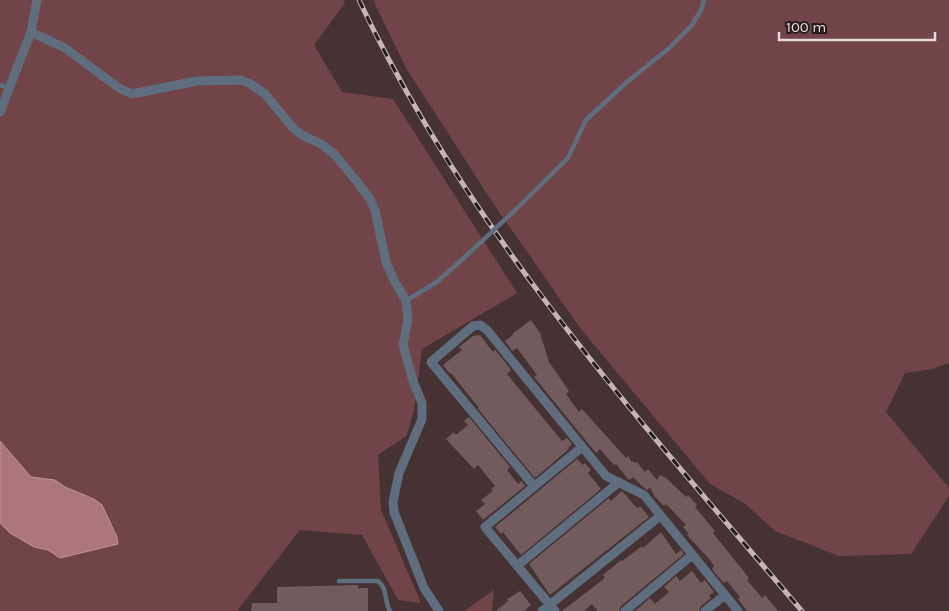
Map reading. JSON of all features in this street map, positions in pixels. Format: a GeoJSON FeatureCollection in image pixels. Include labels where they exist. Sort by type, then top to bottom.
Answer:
{"type":"FeatureCollection","features":[{"type":"Feature","properties":{"kind":"street"},"geometry":{"type":"LineString","coordinates":[[0,112],[31,32],[37,0]]}},
{"type":"Feature","properties":{"kind":"street"},"geometry":{"type":"LineString","coordinates":[[31,32],[65,48],[119,88],[132,94],[197,81],[240,80],[257,87],[293,128],[302,135],[323,145],[335,155],[370,199],[375,210],[386,262],[406,301],[408,319],[403,345],[413,381],[422,403],[423,412],[422,420],[399,473],[393,502],[394,512],[424,588],[437,610]]}},
{"type":"Feature","properties":{"kind":"street"},"geometry":{"type":"LineString","coordinates":[[534,486],[431,362],[473,326],[480,325],[487,330],[606,476],[644,495],[738,611]]}},
{"type":"Feature","properties":{"kind":"street"},"geometry":{"type":"LineString","coordinates":[[552,608],[485,527],[582,447]]}},
{"type":"Feature","properties":{"kind":"street"},"geometry":{"type":"LineString","coordinates":[[517,566],[619,482]]}},
{"type":"Feature","properties":{"kind":"street"},"geometry":{"type":"LineString","coordinates":[[542,611],[552,608],[660,516]]}},
{"type":"Feature","properties":{"kind":"street"},"geometry":{"type":"LineString","coordinates":[[625,611],[692,555]]}},
{"type":"Feature","properties":{"kind":"street"},"geometry":{"type":"LineString","coordinates":[[705,611],[725,595]]}},
{"type":"Feature","properties":{"kind":"lane"},"geometry":{"type":"LineString","coordinates":[[406,301],[438,281],[568,158],[586,120],[668,49],[692,24],[701,10],[704,0]]}},
{"type":"Feature","properties":{"kind":"lane"},"geometry":{"type":"LineString","coordinates":[[0,85],[10,88]]}},
{"type":"Feature","properties":{"kind":"lane"},"geometry":{"type":"LineString","coordinates":[[339,581],[378,581],[384,589],[387,606],[390,611]]}},
{"type":"Feature","properties":{"kind":"shaded area"},"geometry":{"type":"Polygon","coordinates":[[[0,0],[344,0],[345,3],[314,45],[342,92],[393,99],[517,293],[422,349],[414,411],[406,436],[378,455],[381,510],[421,603],[398,600],[362,535],[300,530],[237,611],[0,611],[0,0]]]}},
{"type":"Feature","properties":{"kind":"shaded area"},"geometry":{"type":"Polygon","coordinates":[[[373,0],[949,0],[949,363],[933,369],[905,373],[886,412],[949,488],[949,496],[911,554],[839,556],[775,531],[744,503],[710,484],[580,328],[493,203],[406,68],[373,0]]]}},
{"type":"Feature","properties":{"kind":"shaded area"},"geometry":{"type":"Polygon","coordinates":[[[0,441],[31,477],[55,480],[65,487],[94,499],[102,505],[117,537],[118,544],[60,558],[48,550],[34,547],[10,533],[0,523],[0,441]]]}},
{"type":"Feature","properties":{"kind":"shaded area"},"geometry":{"type":"Polygon","coordinates":[[[494,590],[492,611],[464,611],[494,590]]]}},
{"type":"Feature","properties":{"kind":"building"},"geometry":{"type":"Polygon","coordinates":[[[531,320],[540,333],[549,362],[569,391],[566,394],[579,412],[582,409],[626,458],[628,456],[632,462],[637,462],[645,472],[648,469],[657,480],[660,475],[666,478],[686,497],[688,495],[697,505],[695,507],[715,531],[713,533],[749,578],[747,580],[762,598],[765,595],[778,611],[747,611],[738,599],[740,597],[727,581],[724,583],[714,572],[712,568],[714,566],[710,560],[687,535],[689,534],[683,527],[686,525],[666,504],[664,506],[655,497],[650,487],[647,490],[633,477],[629,480],[600,449],[596,453],[534,377],[537,375],[517,348],[512,351],[505,341],[531,320]]]}},
{"type":"Feature","properties":{"kind":"building"},"geometry":{"type":"Polygon","coordinates":[[[480,335],[493,352],[495,350],[502,358],[511,370],[507,374],[562,441],[567,438],[572,444],[569,449],[535,478],[443,365],[462,350],[459,347],[473,336],[480,335]]]}},
{"type":"Feature","properties":{"kind":"building"},"geometry":{"type":"Polygon","coordinates":[[[469,417],[510,467],[507,470],[518,484],[522,481],[525,486],[483,520],[476,511],[485,504],[481,500],[493,491],[491,489],[495,486],[478,465],[474,469],[446,439],[454,432],[456,435],[468,425],[464,421],[469,417]]]}},
{"type":"Feature","properties":{"kind":"building"},"geometry":{"type":"Polygon","coordinates":[[[577,459],[583,465],[585,463],[591,470],[588,473],[601,489],[521,555],[503,532],[501,534],[495,527],[577,459]]]}},
{"type":"Feature","properties":{"kind":"building"},"geometry":{"type":"Polygon","coordinates":[[[622,491],[636,507],[640,506],[649,517],[550,595],[529,564],[609,498],[611,501],[622,491]]]}},
{"type":"Feature","properties":{"kind":"building"},"geometry":{"type":"Polygon","coordinates":[[[661,532],[676,554],[681,550],[684,554],[621,606],[619,611],[598,611],[592,604],[584,611],[562,611],[605,578],[603,575],[621,560],[642,546],[643,548],[661,532]]]}},
{"type":"Feature","properties":{"kind":"building"},"geometry":{"type":"Polygon","coordinates":[[[692,571],[701,583],[705,580],[714,592],[709,596],[711,598],[701,606],[699,611],[635,611],[650,598],[655,604],[669,592],[664,587],[676,576],[680,581],[692,571]]]}},
{"type":"Feature","properties":{"kind":"building"},"geometry":{"type":"Polygon","coordinates":[[[358,585],[358,588],[368,588],[368,611],[251,611],[252,603],[277,603],[277,587],[358,585]]]}},
{"type":"Feature","properties":{"kind":"building"},"geometry":{"type":"Polygon","coordinates":[[[520,591],[531,605],[524,611],[496,611],[508,601],[507,599],[520,591]]]}},
{"type":"Feature","properties":{"kind":"railway"},"geometry":{"type":"LineString","coordinates":[[359,0],[402,84],[451,166],[504,244],[560,320],[619,394],[802,611]]}}]}
